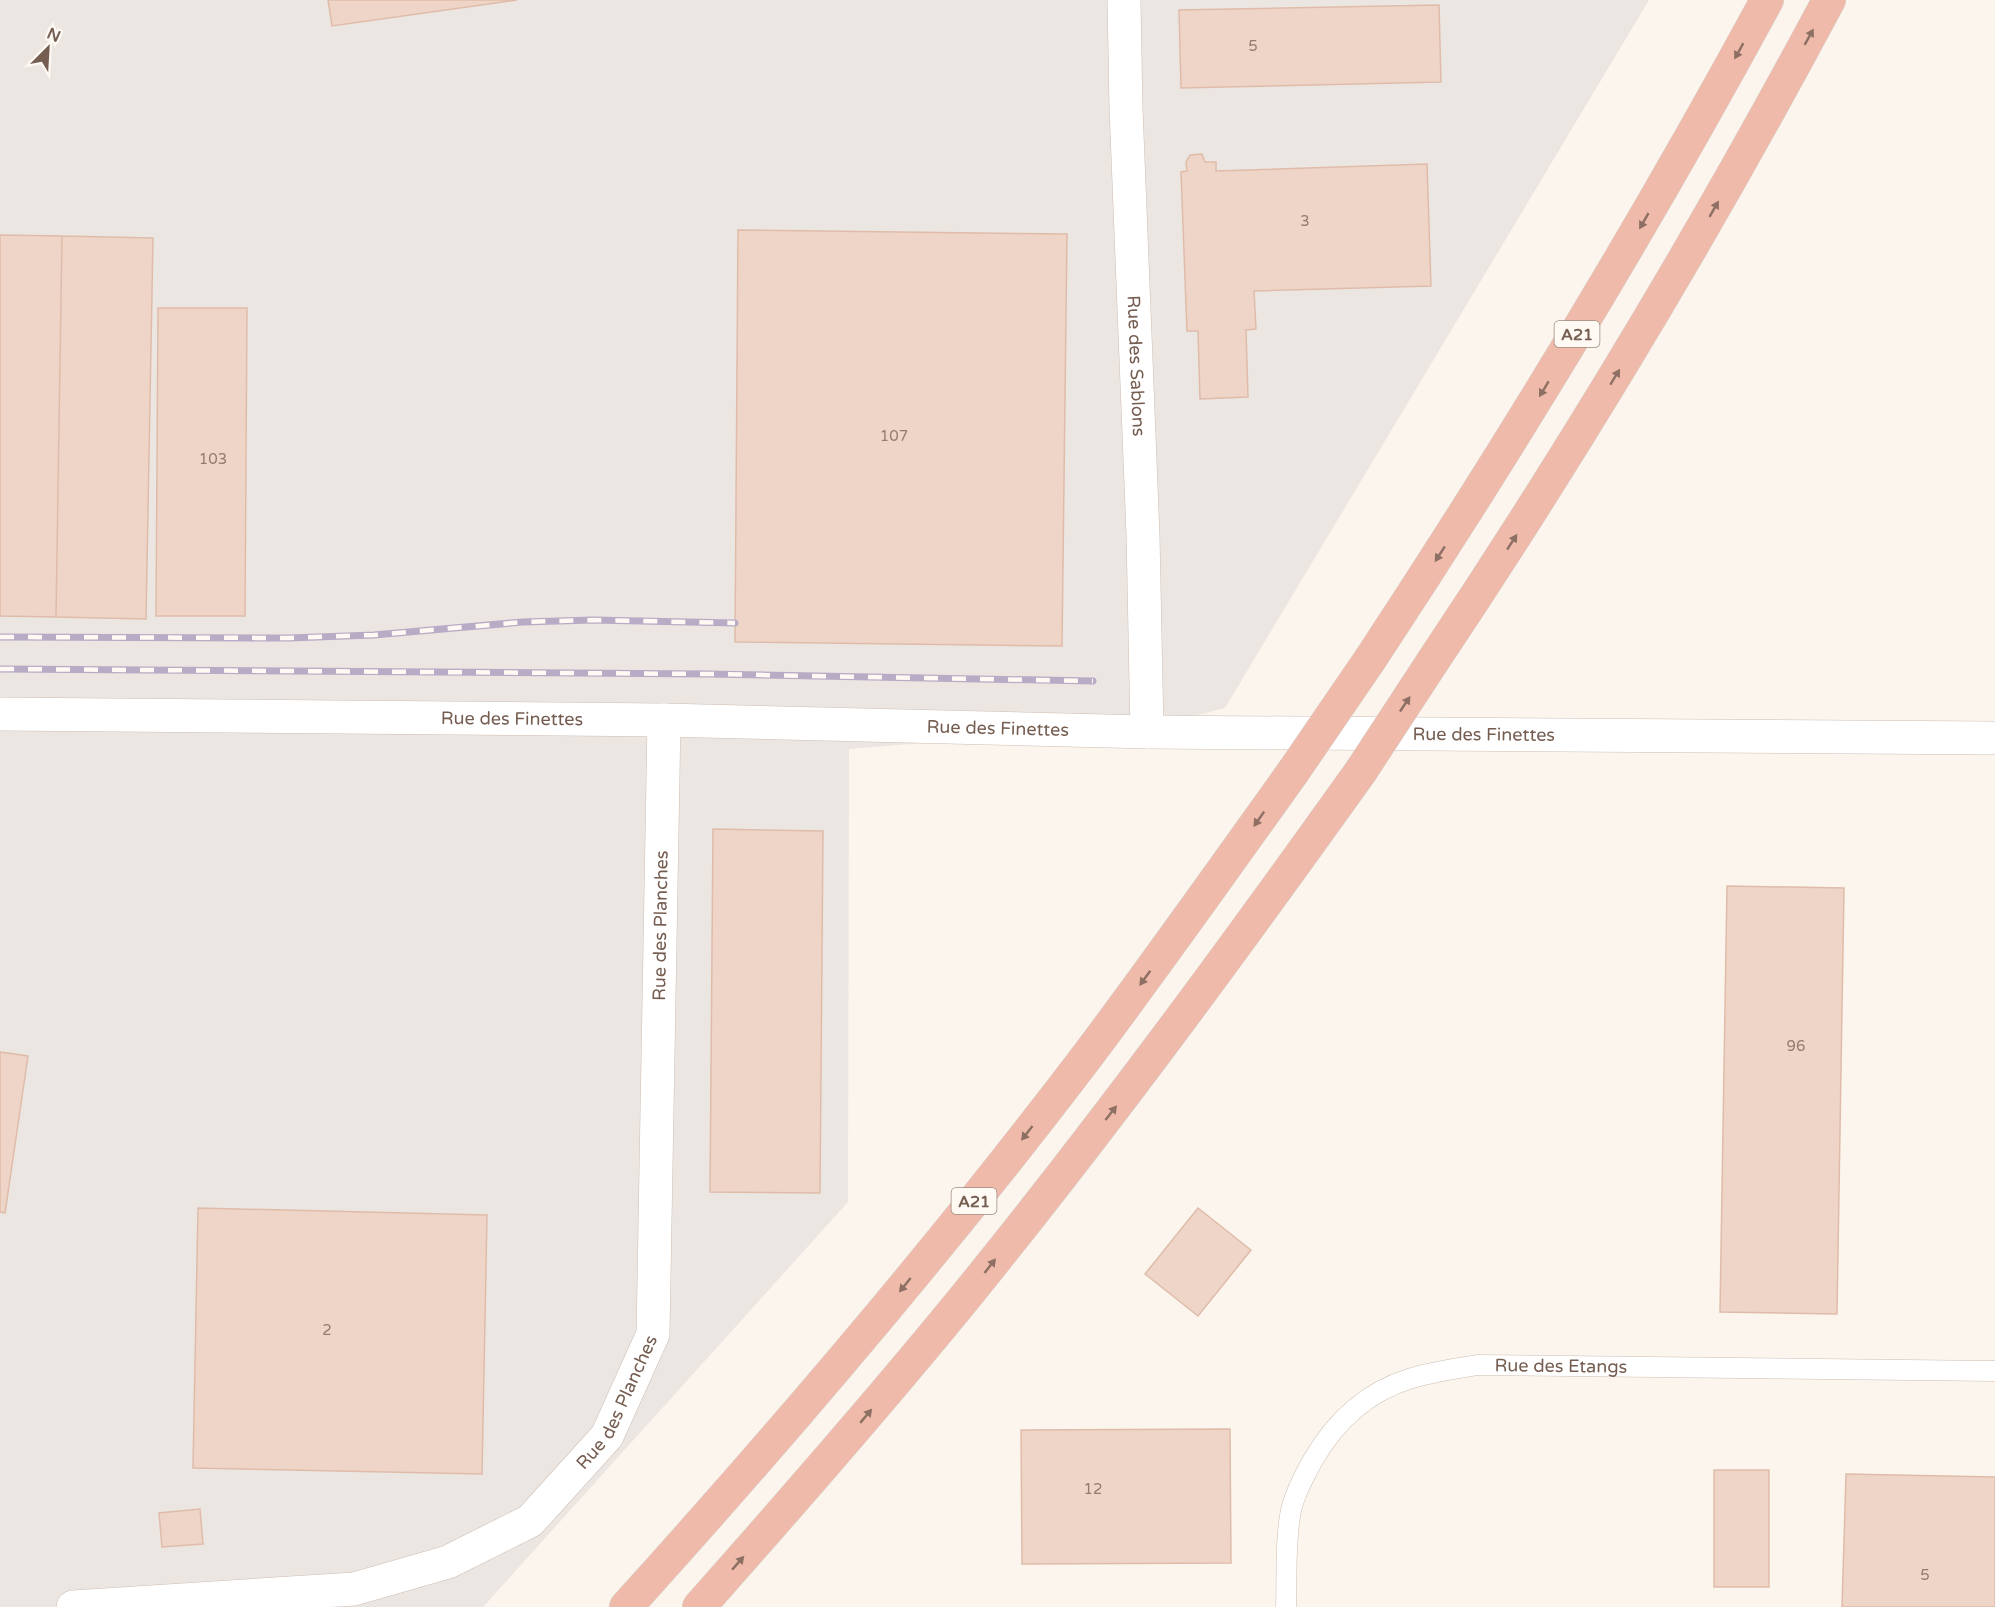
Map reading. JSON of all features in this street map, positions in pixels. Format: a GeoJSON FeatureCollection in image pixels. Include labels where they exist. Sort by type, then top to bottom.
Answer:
{"type":"FeatureCollection","features":[{"type":"Feature","properties":{"kind":"highway","name":"A21"},"geometry":{"type":"LineString","coordinates":[[626,1607],[767,1450],[965,1212],[1087,1056],[1293,772],[1468,510],[1580,328],[1671,175],[1767,0]]}},
{"type":"Feature","properties":{"kind":"highway"},"geometry":{"type":"LineString","coordinates":[[699,1607],[900,1376],[1040,1203],[1189,1010],[1361,771],[1540,498],[1655,310],[1750,145],[1829,0]]}},
{"type":"Feature","properties":{"kind":"street","name":"Rue des Sablons"},"geometry":{"type":"LineString","coordinates":[[1124,0],[1126,108],[1143,535],[1147,732]]}},
{"type":"Feature","properties":{"kind":"street","name":"Rue des Finettes"},"geometry":{"type":"LineString","coordinates":[[0,714],[664,720],[1147,732],[1995,738]]}},
{"type":"Feature","properties":{"kind":"street","name":"Rue des Planches"},"geometry":{"type":"LineString","coordinates":[[73,1607],[354,1589],[448,1562],[530,1521],[607,1436],[653,1334],[664,720]]}},
{"type":"Feature","properties":{"kind":"lane","name":"Rue des Etangs"},"geometry":{"type":"LineString","coordinates":[[1286,1607],[1291,1510],[1302,1479],[1338,1425],[1359,1405],[1381,1390],[1410,1378],[1477,1365],[1995,1371]]}},
{"type":"Feature","properties":{"kind":"shaded area"},"geometry":{"type":"Polygon","coordinates":[[[0,0],[1649,0],[1225,708],[1167,723],[849,749],[848,1202],[483,1607],[0,1607],[0,0]]]}},
{"type":"Feature","properties":{"kind":"building"},"geometry":{"type":"Polygon","coordinates":[[[328,0],[517,0],[332,26],[328,0]]]}},
{"type":"Feature","properties":{"kind":"building"},"geometry":{"type":"Polygon","coordinates":[[[1439,5],[1441,82],[1181,88],[1179,10],[1439,5]]]}},
{"type":"Feature","properties":{"kind":"building"},"geometry":{"type":"Polygon","coordinates":[[[1202,154],[1205,162],[1216,162],[1216,171],[1427,164],[1431,286],[1254,291],[1256,329],[1246,330],[1248,397],[1200,399],[1198,331],[1187,331],[1181,172],[1187,171],[1186,162],[1190,155],[1202,154]]]}},
{"type":"Feature","properties":{"kind":"building"},"geometry":{"type":"Polygon","coordinates":[[[738,230],[1067,234],[1062,646],[735,642],[738,230]]]}},
{"type":"Feature","properties":{"kind":"building"},"geometry":{"type":"Polygon","coordinates":[[[0,235],[62,236],[56,617],[0,616],[0,235]]]}},
{"type":"Feature","properties":{"kind":"building"},"geometry":{"type":"Polygon","coordinates":[[[62,236],[153,238],[146,619],[56,617],[62,236]]]}},
{"type":"Feature","properties":{"kind":"building"},"geometry":{"type":"Polygon","coordinates":[[[158,308],[247,308],[245,616],[156,616],[158,308]]]}},
{"type":"Feature","properties":{"kind":"building"},"geometry":{"type":"Polygon","coordinates":[[[713,829],[823,831],[820,1193],[710,1192],[713,829]]]}},
{"type":"Feature","properties":{"kind":"building"},"geometry":{"type":"Polygon","coordinates":[[[1727,886],[1844,888],[1837,1314],[1720,1312],[1727,886]]]}},
{"type":"Feature","properties":{"kind":"building"},"geometry":{"type":"Polygon","coordinates":[[[0,1052],[28,1056],[5,1213],[0,1212],[0,1052]]]}},
{"type":"Feature","properties":{"kind":"building"},"geometry":{"type":"Polygon","coordinates":[[[198,1208],[487,1215],[482,1474],[193,1468],[198,1208]]]}},
{"type":"Feature","properties":{"kind":"building"},"geometry":{"type":"Polygon","coordinates":[[[1198,1208],[1251,1250],[1198,1316],[1145,1274],[1198,1208]]]}},
{"type":"Feature","properties":{"kind":"building"},"geometry":{"type":"Polygon","coordinates":[[[1230,1429],[1231,1563],[1022,1564],[1021,1430],[1230,1429]]]}},
{"type":"Feature","properties":{"kind":"building"},"geometry":{"type":"Polygon","coordinates":[[[1714,1470],[1769,1470],[1769,1587],[1714,1587],[1714,1470]]]}},
{"type":"Feature","properties":{"kind":"building"},"geometry":{"type":"Polygon","coordinates":[[[1846,1474],[1995,1477],[1995,1607],[1842,1607],[1846,1474]]]}},
{"type":"Feature","properties":{"kind":"building"},"geometry":{"type":"Polygon","coordinates":[[[200,1509],[203,1544],[162,1547],[159,1513],[200,1509]]]}},
{"type":"Feature","properties":{"kind":"railway"},"geometry":{"type":"LineString","coordinates":[[0,637],[289,638],[374,635],[523,622],[593,620],[735,623]]}},
{"type":"Feature","properties":{"kind":"railway"},"geometry":{"type":"LineString","coordinates":[[0,669],[708,674],[1093,681]]}}]}
